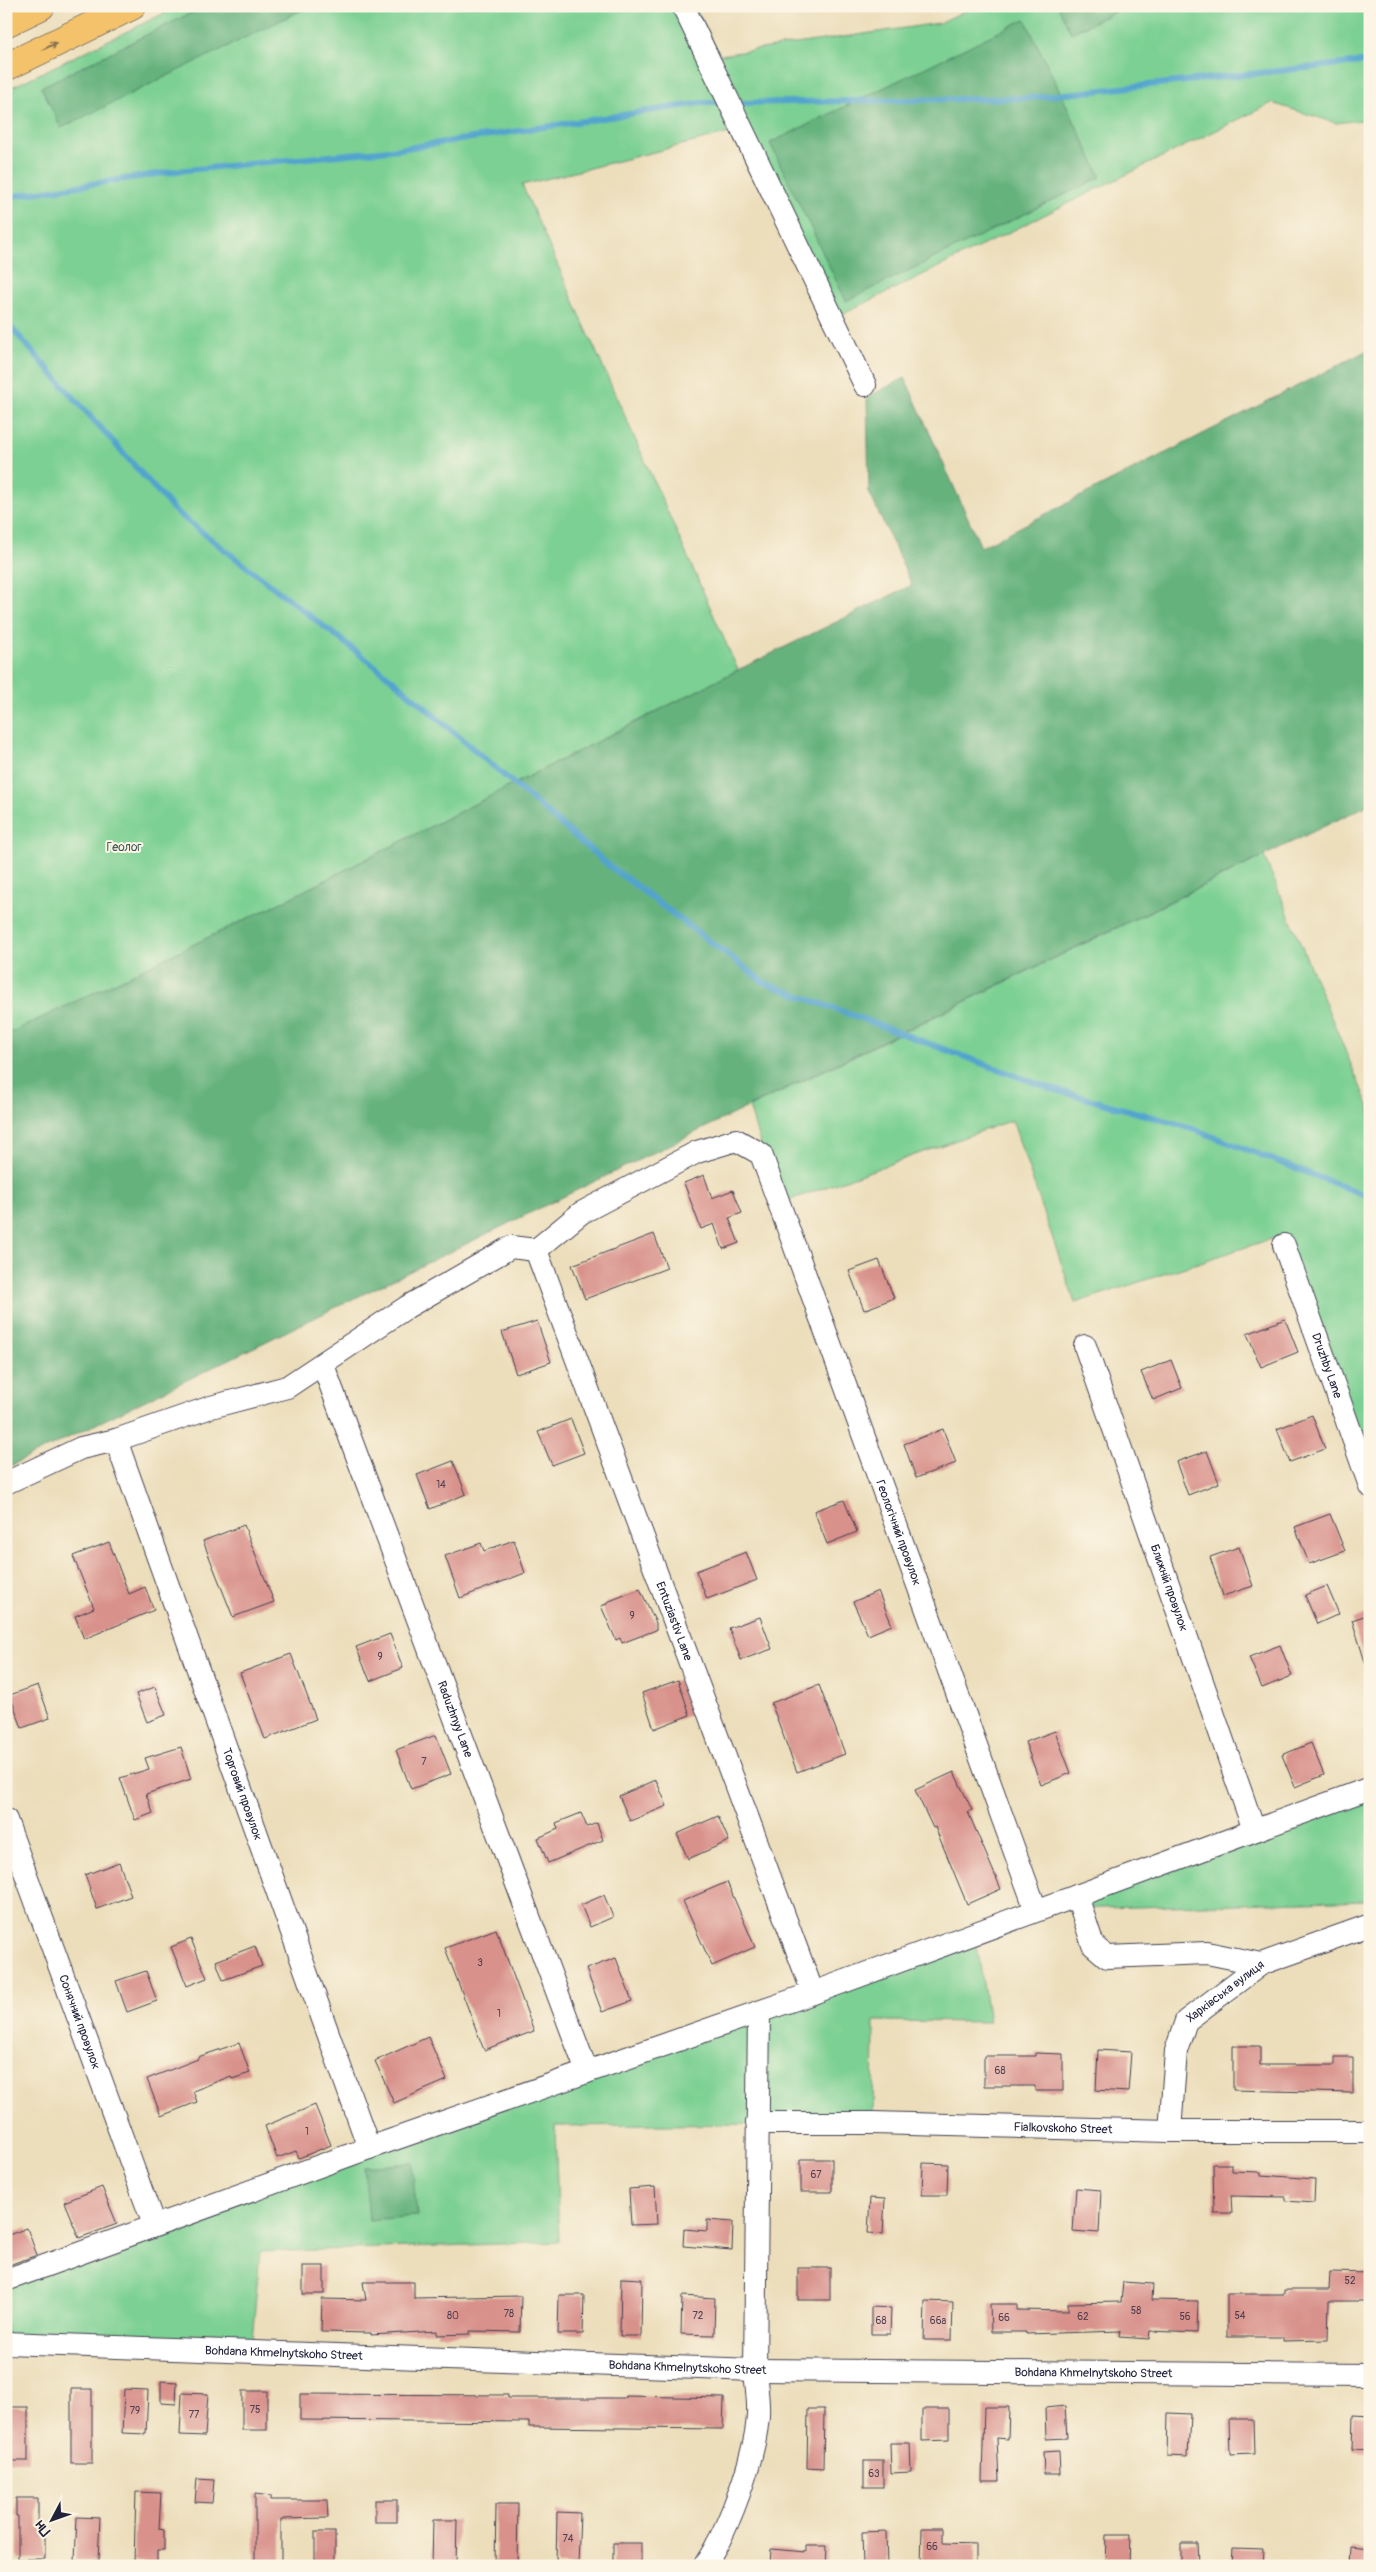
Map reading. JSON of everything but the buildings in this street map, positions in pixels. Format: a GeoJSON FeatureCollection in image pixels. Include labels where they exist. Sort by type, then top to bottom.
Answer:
{"type":"FeatureCollection","features":[{"type":"Feature","properties":{"kind":"main road"},"geometry":{"type":"LineString","coordinates":[[6,23],[41,6]]}},
{"type":"Feature","properties":{"kind":"main road"},"geometry":{"type":"LineString","coordinates":[[6,68],[132,6]]}},
{"type":"Feature","properties":{"kind":"street"},"geometry":{"type":"LineString","coordinates":[[683,6],[865,385]]}},
{"type":"Feature","properties":{"kind":"street","name":"Геологічний провулок"},"geometry":{"type":"LineString","coordinates":[[536,1250],[581,1212],[697,1152],[736,1140],[761,1154],[1036,1910]]}},
{"type":"Feature","properties":{"kind":"street","name":"Druzhby Lane"},"geometry":{"type":"LineString","coordinates":[[1284,1245],[1370,1486]]}},
{"type":"Feature","properties":{"kind":"street"},"geometry":{"type":"LineString","coordinates":[[6,1483],[81,1448],[116,1440],[211,1407],[287,1387],[323,1365],[407,1307],[510,1247],[536,1250]]}},
{"type":"Feature","properties":{"kind":"street","name":"Entuziastiv Lane"},"geometry":{"type":"LineString","coordinates":[[536,1250],[813,1993]]}},
{"type":"Feature","properties":{"kind":"street","name":"Ближній провулок"},"geometry":{"type":"LineString","coordinates":[[1085,1346],[1254,1830]]}},
{"type":"Feature","properties":{"kind":"street","name":"Raduzhnyy Lane"},"geometry":{"type":"LineString","coordinates":[[323,1365],[587,2072]]}},
{"type":"Feature","properties":{"kind":"street","name":"Торговий провулок"},"geometry":{"type":"LineString","coordinates":[[116,1440],[369,2148]]}},
{"type":"Feature","properties":{"kind":"street"},"geometry":{"type":"LineString","coordinates":[[6,2280],[369,2148],[813,1993],[1370,1788]]}},
{"type":"Feature","properties":{"kind":"street","name":"Сонячний провулок"},"geometry":{"type":"LineString","coordinates":[[6,1820],[154,2225]]}},
{"type":"Feature","properties":{"kind":"street"},"geometry":{"type":"LineString","coordinates":[[1077,1896],[1093,1945],[1107,1957],[1207,1953],[1260,1964]]}},
{"type":"Feature","properties":{"kind":"street","name":"Харківська вулиця"},"geometry":{"type":"LineString","coordinates":[[1170,2131],[1176,2051],[1186,2021],[1260,1964],[1370,1925]]}},
{"type":"Feature","properties":{"kind":"street"},"geometry":{"type":"LineString","coordinates":[[704,2566],[739,2494],[751,2457],[758,2415],[755,2370],[759,2012]]}},
{"type":"Feature","properties":{"kind":"street","name":"Fialkovskoho Street"},"geometry":{"type":"LineString","coordinates":[[757,2123],[873,2123],[1170,2131],[1370,2131]]}},
{"type":"Feature","properties":{"kind":"street","name":"Bohdana Khmelnytskoho Street"},"geometry":{"type":"LineString","coordinates":[[6,2343],[755,2370],[1370,2375]]}},
{"type":"Feature","properties":{"kind":"green space","name":"Геолог"},"geometry":{"type":"Polygon","coordinates":[[[179,6],[694,6],[720,55],[939,23],[976,6],[1370,6],[1370,119],[1336,123],[1272,103],[833,319],[742,130],[522,185],[738,670],[292,897],[6,1035],[6,90],[179,6]]]}},
{"type":"Feature","properties":{"kind":"green space"},"geometry":{"type":"Polygon","coordinates":[[[205,6],[310,6],[61,128],[41,87],[205,6]]]}},
{"type":"Feature","properties":{"kind":"green space"},"geometry":{"type":"Polygon","coordinates":[[[1058,6],[1128,6],[1071,33],[1058,6]]]}},
{"type":"Feature","properties":{"kind":"green space"},"geometry":{"type":"Polygon","coordinates":[[[1025,19],[1101,177],[846,301],[770,143],[1025,19]]]}},
{"type":"Feature","properties":{"kind":"green space"},"geometry":{"type":"Polygon","coordinates":[[[1370,349],[1370,804],[6,1468],[6,1035],[292,897],[738,670],[912,585],[869,492],[867,397],[905,378],[981,547],[1370,349]]]}},
{"type":"Feature","properties":{"kind":"green space"},"geometry":{"type":"Polygon","coordinates":[[[1264,856],[1370,1110],[1370,1449],[1358,1453],[1283,1235],[1075,1303],[1012,1120],[779,1204],[749,1107],[1264,856]]]}},
{"type":"Feature","properties":{"kind":"green space"},"geometry":{"type":"Polygon","coordinates":[[[1370,1788],[1370,1900],[1036,1910],[1370,1788]]]}},
{"type":"Feature","properties":{"kind":"green space"},"geometry":{"type":"Polygon","coordinates":[[[975,1932],[989,2022],[874,2021],[873,2123],[555,2126],[559,2242],[260,2252],[251,2351],[6,2343],[6,2280],[975,1932]]]}},
{"type":"Feature","properties":{"kind":"green space"},"geometry":{"type":"Polygon","coordinates":[[[412,2163],[417,2216],[369,2220],[364,2167],[412,2163]]]}},
{"type":"Feature","properties":{"kind":"waterway"},"geometry":{"type":"LineString","coordinates":[[736,103],[1029,98],[1370,61]]}},
{"type":"Feature","properties":{"kind":"waterway"},"geometry":{"type":"LineString","coordinates":[[6,197],[177,171],[400,149],[701,103],[726,103]]}},
{"type":"Feature","properties":{"kind":"waterway"},"geometry":{"type":"LineString","coordinates":[[6,322],[176,512],[393,680],[607,864],[765,983],[1049,1088],[1188,1127],[1370,1197]]}}]}
